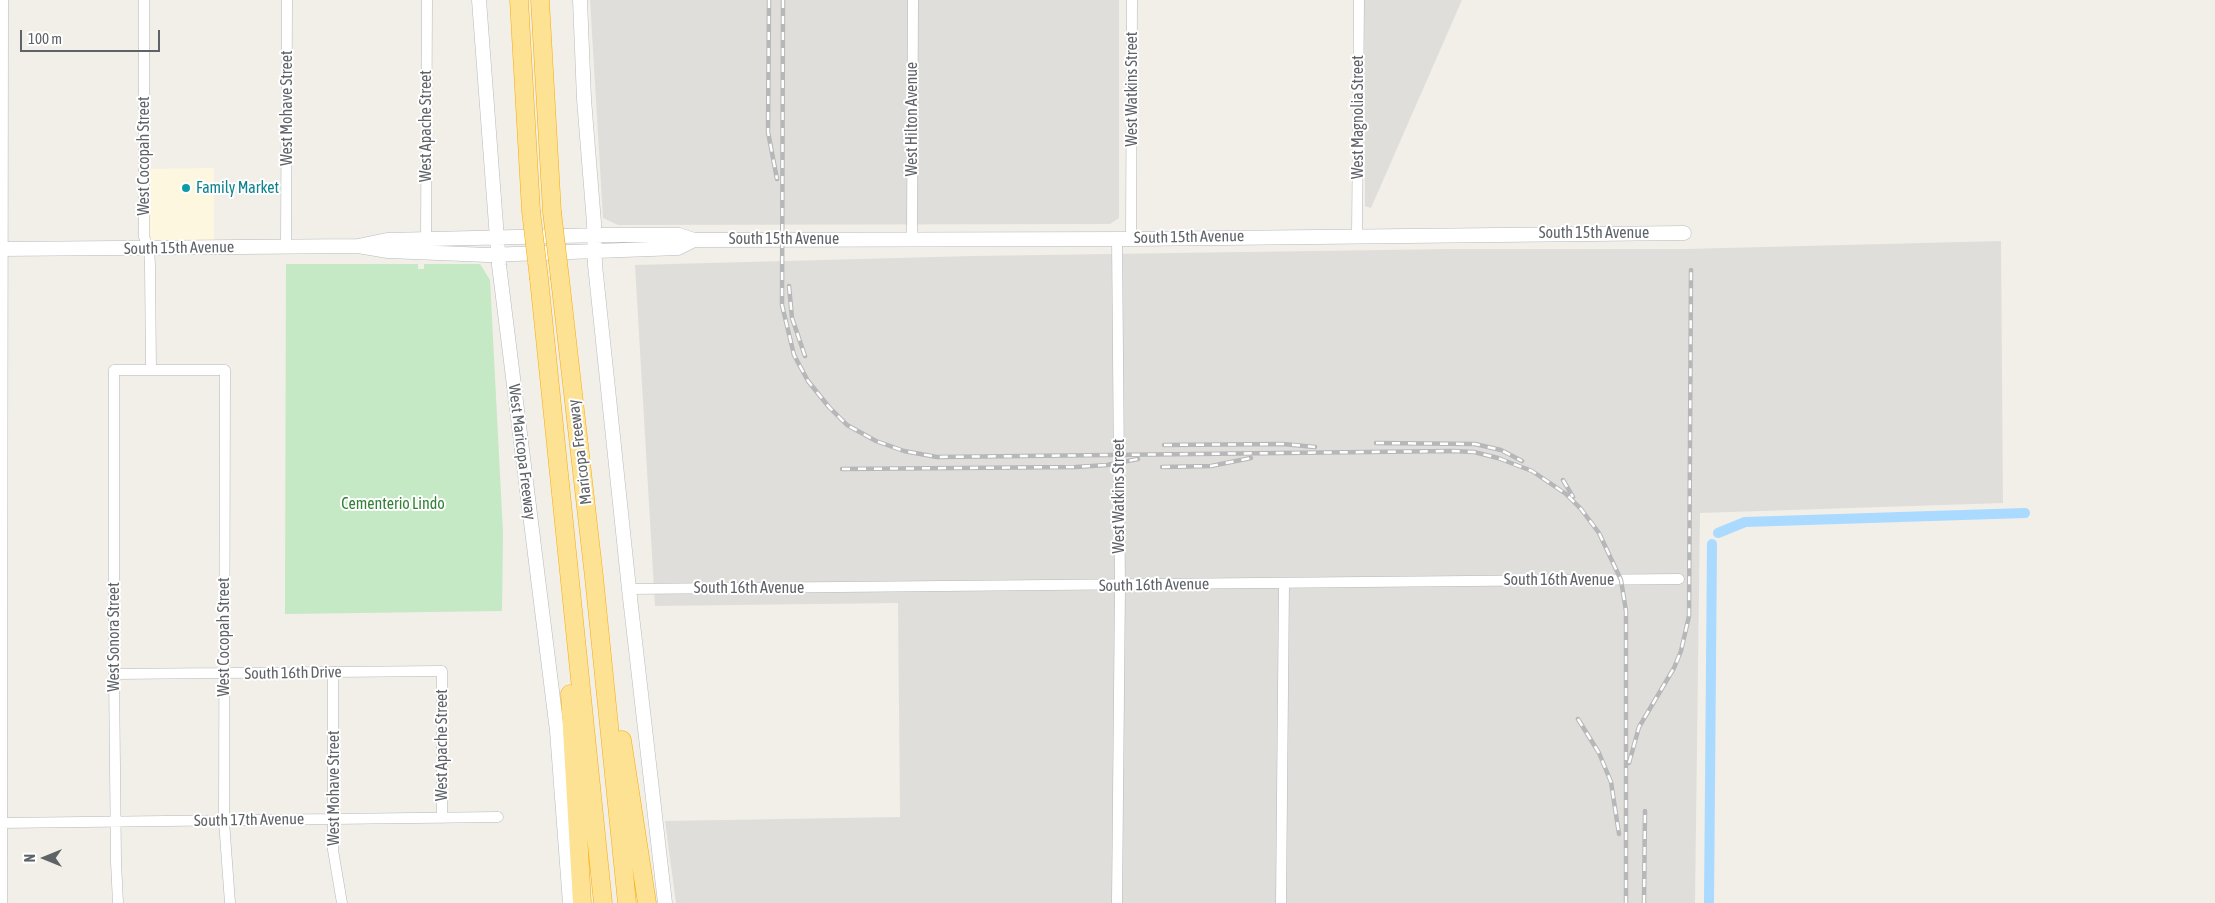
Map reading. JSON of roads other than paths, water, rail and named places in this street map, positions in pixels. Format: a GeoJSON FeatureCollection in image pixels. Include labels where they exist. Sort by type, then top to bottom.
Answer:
{"type":"FeatureCollection","features":[{"type":"Feature","properties":{"kind":"highway","name":"Maricopa Freeway"},"geometry":{"type":"LineString","coordinates":[[520,0],[532,212],[603,903]]}},
{"type":"Feature","properties":{"kind":"highway","name":"Maricopa Freeway"},"geometry":{"type":"LineString","coordinates":[[540,0],[552,212],[603,660],[627,903]]}},
{"type":"Feature","properties":{"kind":"highway"},"geometry":{"type":"LineString","coordinates":[[575,634],[568,658],[582,903]]}},
{"type":"Feature","properties":{"kind":"highway"},"geometry":{"type":"LineString","coordinates":[[603,660],[617,707],[647,903]]}},
{"type":"Feature","properties":{"kind":"main road","name":"West Maricopa Freeway"},"geometry":{"type":"LineString","coordinates":[[479,0],[496,237],[557,731],[570,903]]}},
{"type":"Feature","properties":{"kind":"main road"},"geometry":{"type":"LineString","coordinates":[[580,0],[584,99],[595,252],[629,589],[665,903]]}},
{"type":"Feature","properties":{"kind":"main road","name":"South 15th Avenue"},"geometry":{"type":"LineString","coordinates":[[2,249],[358,246],[388,251],[496,237],[594,235],[679,235],[694,240],[1684,233]]}},
{"type":"Feature","properties":{"kind":"main road","name":"South 15th Avenue"},"geometry":{"type":"LineString","coordinates":[[426,245],[498,255],[678,248],[694,240]]}},
{"type":"Feature","properties":{"kind":"street"},"geometry":{"type":"LineString","coordinates":[[2,903],[3,0]]}},
{"type":"Feature","properties":{"kind":"street","name":"West Cocopah Street"},"geometry":{"type":"LineString","coordinates":[[144,0],[144,237],[149,248],[152,370],[225,370],[224,821],[230,903]]}},
{"type":"Feature","properties":{"kind":"street","name":"West Mohave Street"},"geometry":{"type":"LineString","coordinates":[[286,247],[287,0]]}},
{"type":"Feature","properties":{"kind":"street","name":"West Apache Street"},"geometry":{"type":"LineString","coordinates":[[426,245],[427,0]]}},
{"type":"Feature","properties":{"kind":"street","name":"West Hilton Avenue"},"geometry":{"type":"LineString","coordinates":[[912,0],[912,238]]}},
{"type":"Feature","properties":{"kind":"street","name":"West Watkins Street"},"geometry":{"type":"LineString","coordinates":[[1117,903],[1124,238],[1132,0]]}},
{"type":"Feature","properties":{"kind":"street","name":"West Magnolia Street"},"geometry":{"type":"LineString","coordinates":[[1357,235],[1359,0]]}},
{"type":"Feature","properties":{"kind":"street","name":"West Sonora Street"},"geometry":{"type":"LineString","coordinates":[[118,903],[115,821],[114,370],[152,370]]}},
{"type":"Feature","properties":{"kind":"street","name":"South 16th Avenue"},"geometry":{"type":"LineString","coordinates":[[629,589],[1120,586],[1679,579]]}},
{"type":"Feature","properties":{"kind":"street"},"geometry":{"type":"LineString","coordinates":[[1281,903],[1284,584]]}},
{"type":"Feature","properties":{"kind":"street","name":"West Apache Street"},"geometry":{"type":"LineString","coordinates":[[442,671],[442,818]]}},
{"type":"Feature","properties":{"kind":"street","name":"South 16th Drive"},"geometry":{"type":"LineString","coordinates":[[114,674],[442,671]]}},
{"type":"Feature","properties":{"kind":"street","name":"West Mohave Street"},"geometry":{"type":"LineString","coordinates":[[334,672],[333,850],[342,903]]}},
{"type":"Feature","properties":{"kind":"street","name":"South 17th Avenue"},"geometry":{"type":"LineString","coordinates":[[1,823],[498,817]]}},
{"type":"Feature","properties":{"kind":"waterway"},"geometry":{"type":"LineString","coordinates":[[1718,533],[1745,522],[2025,513]]}},
{"type":"Feature","properties":{"kind":"waterway"},"geometry":{"type":"LineString","coordinates":[[1709,903],[1712,544]]}},
{"type":"Feature","properties":{"kind":"railway"},"geometry":{"type":"LineString","coordinates":[[769,0],[768,132],[777,179]]}},
{"type":"Feature","properties":{"kind":"railway"},"geometry":{"type":"LineString","coordinates":[[783,0],[782,305],[794,355],[808,381],[829,407],[847,425],[876,441],[904,451],[937,457],[1453,451],[1474,452],[1498,458],[1532,471],[1566,494],[1581,509],[1599,533],[1621,580],[1626,611],[1626,903]]}},
{"type":"Feature","properties":{"kind":"railway"},"geometry":{"type":"LineString","coordinates":[[1629,763],[1639,727],[1674,668],[1681,651],[1689,616],[1691,270]]}},
{"type":"Feature","properties":{"kind":"railway"},"geometry":{"type":"LineString","coordinates":[[789,286],[792,318],[805,356]]}},
{"type":"Feature","properties":{"kind":"railway"},"geometry":{"type":"LineString","coordinates":[[1376,443],[1475,444],[1501,450],[1522,461]]}},
{"type":"Feature","properties":{"kind":"railway"},"geometry":{"type":"LineString","coordinates":[[1164,445],[1283,444],[1315,447]]}},
{"type":"Feature","properties":{"kind":"railway"},"geometry":{"type":"LineString","coordinates":[[1162,467],[1211,466],[1251,458]]}},
{"type":"Feature","properties":{"kind":"railway"},"geometry":{"type":"LineString","coordinates":[[842,469],[1076,467],[1107,465],[1138,459]]}},
{"type":"Feature","properties":{"kind":"railway"},"geometry":{"type":"LineString","coordinates":[[1563,480],[1573,497]]}},
{"type":"Feature","properties":{"kind":"railway"},"geometry":{"type":"LineString","coordinates":[[1578,719],[1599,753],[1611,782],[1619,834]]}},
{"type":"Feature","properties":{"kind":"railway"},"geometry":{"type":"LineString","coordinates":[[1644,903],[1645,811]]}},
{"type":"Feature","properties":{"kind":"place","name":"Family Market"},"geometry":{"type":"Point","coordinates":[186,188]}},
{"type":"Feature","properties":{"kind":"park label","name":"Cementerio Lindo"},"geometry":{"type":"Point","coordinates":[393,504]}}]}
